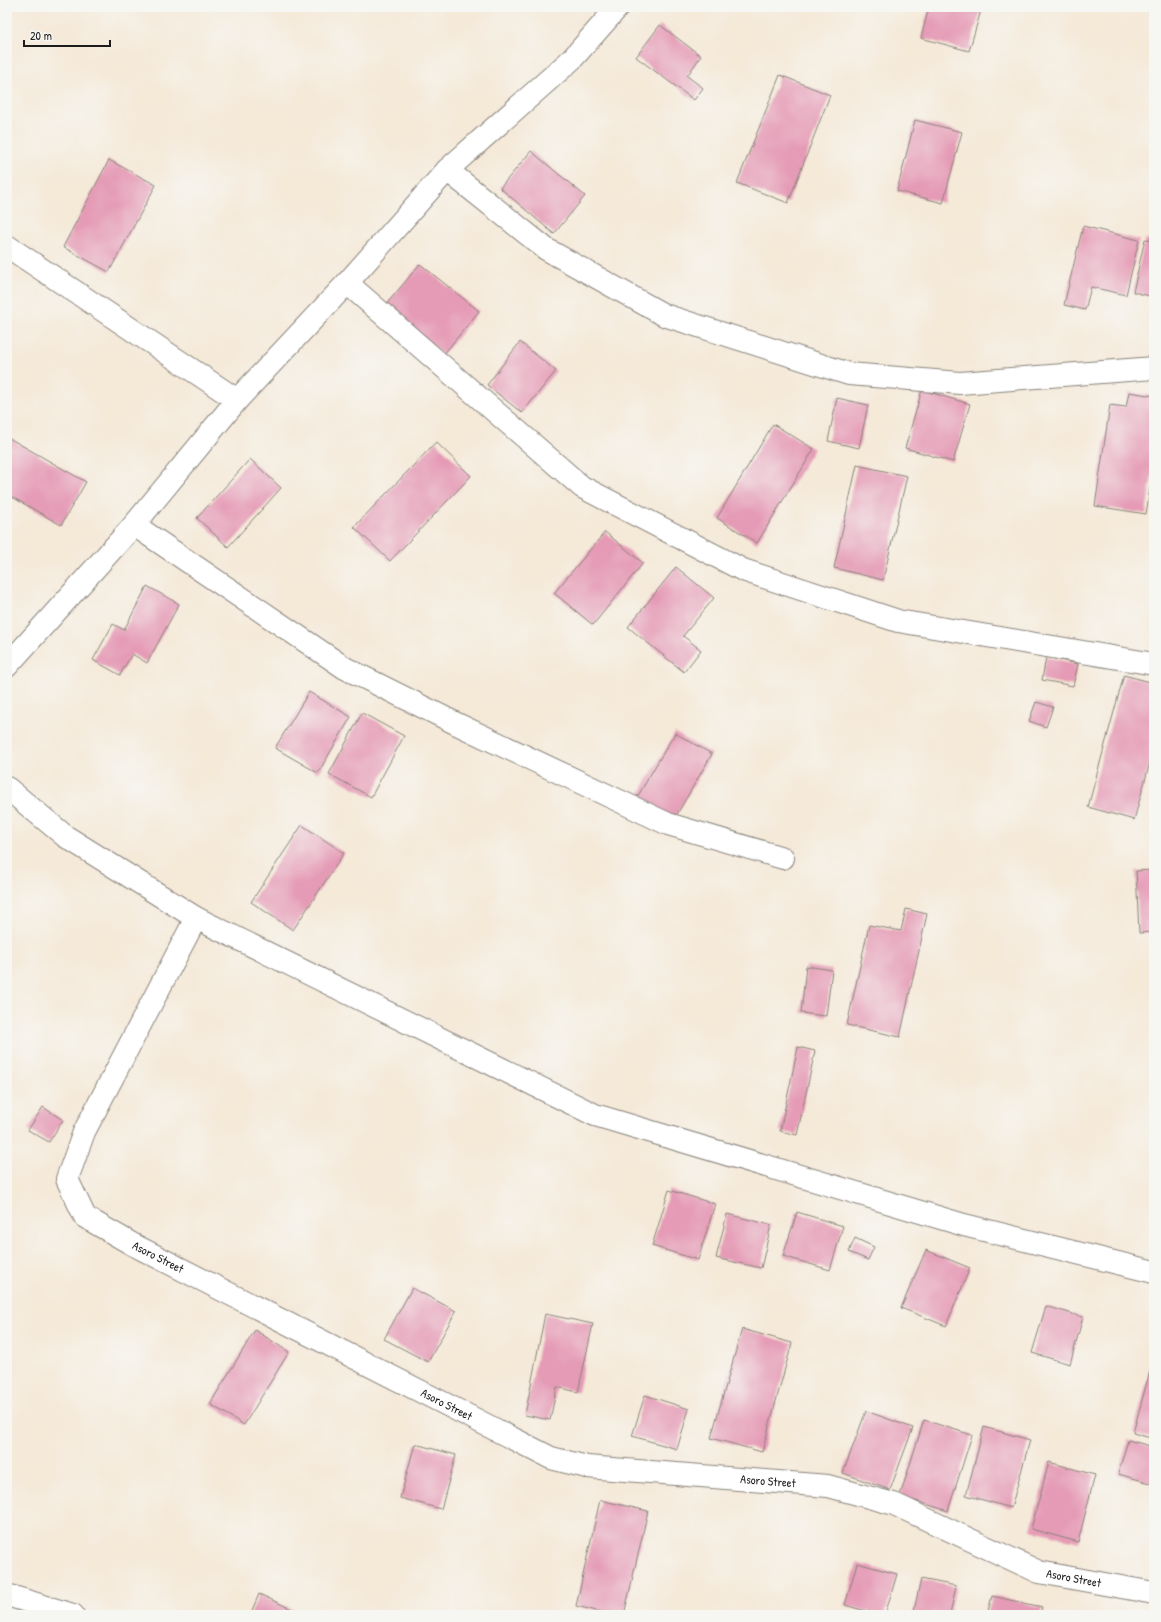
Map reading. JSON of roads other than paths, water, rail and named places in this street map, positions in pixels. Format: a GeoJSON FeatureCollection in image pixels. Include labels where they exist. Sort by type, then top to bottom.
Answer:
{"type":"FeatureCollection","features":[{"type":"Feature","properties":{"kind":"street"},"geometry":{"type":"LineString","coordinates":[[7,666],[134,525],[237,400],[347,283],[447,170],[572,59],[618,7]]}},
{"type":"Feature","properties":{"kind":"street"},"geometry":{"type":"LineString","coordinates":[[447,170],[546,249],[664,315],[849,374],[960,383],[1154,368]]}},
{"type":"Feature","properties":{"kind":"street"},"geometry":{"type":"LineString","coordinates":[[7,246],[237,400]]}},
{"type":"Feature","properties":{"kind":"street"},"geometry":{"type":"LineString","coordinates":[[347,283],[582,487],[743,570],[898,621],[1154,664]]}},
{"type":"Feature","properties":{"kind":"street"},"geometry":{"type":"LineString","coordinates":[[134,525],[345,668],[457,724],[668,824],[782,858]]}},
{"type":"Feature","properties":{"kind":"street"},"geometry":{"type":"LineString","coordinates":[[7,788],[65,836],[196,918],[595,1115],[964,1224],[1154,1272]]}},
{"type":"Feature","properties":{"kind":"street","name":"Asoro Street"},"geometry":{"type":"LineString","coordinates":[[196,918],[84,1132],[66,1179],[85,1217],[132,1244],[551,1458],[587,1467],[828,1486],[894,1504],[1039,1572],[1154,1593]]}},
{"type":"Feature","properties":{"kind":"street"},"geometry":{"type":"LineString","coordinates":[[7,1595],[73,1615]]}}]}
